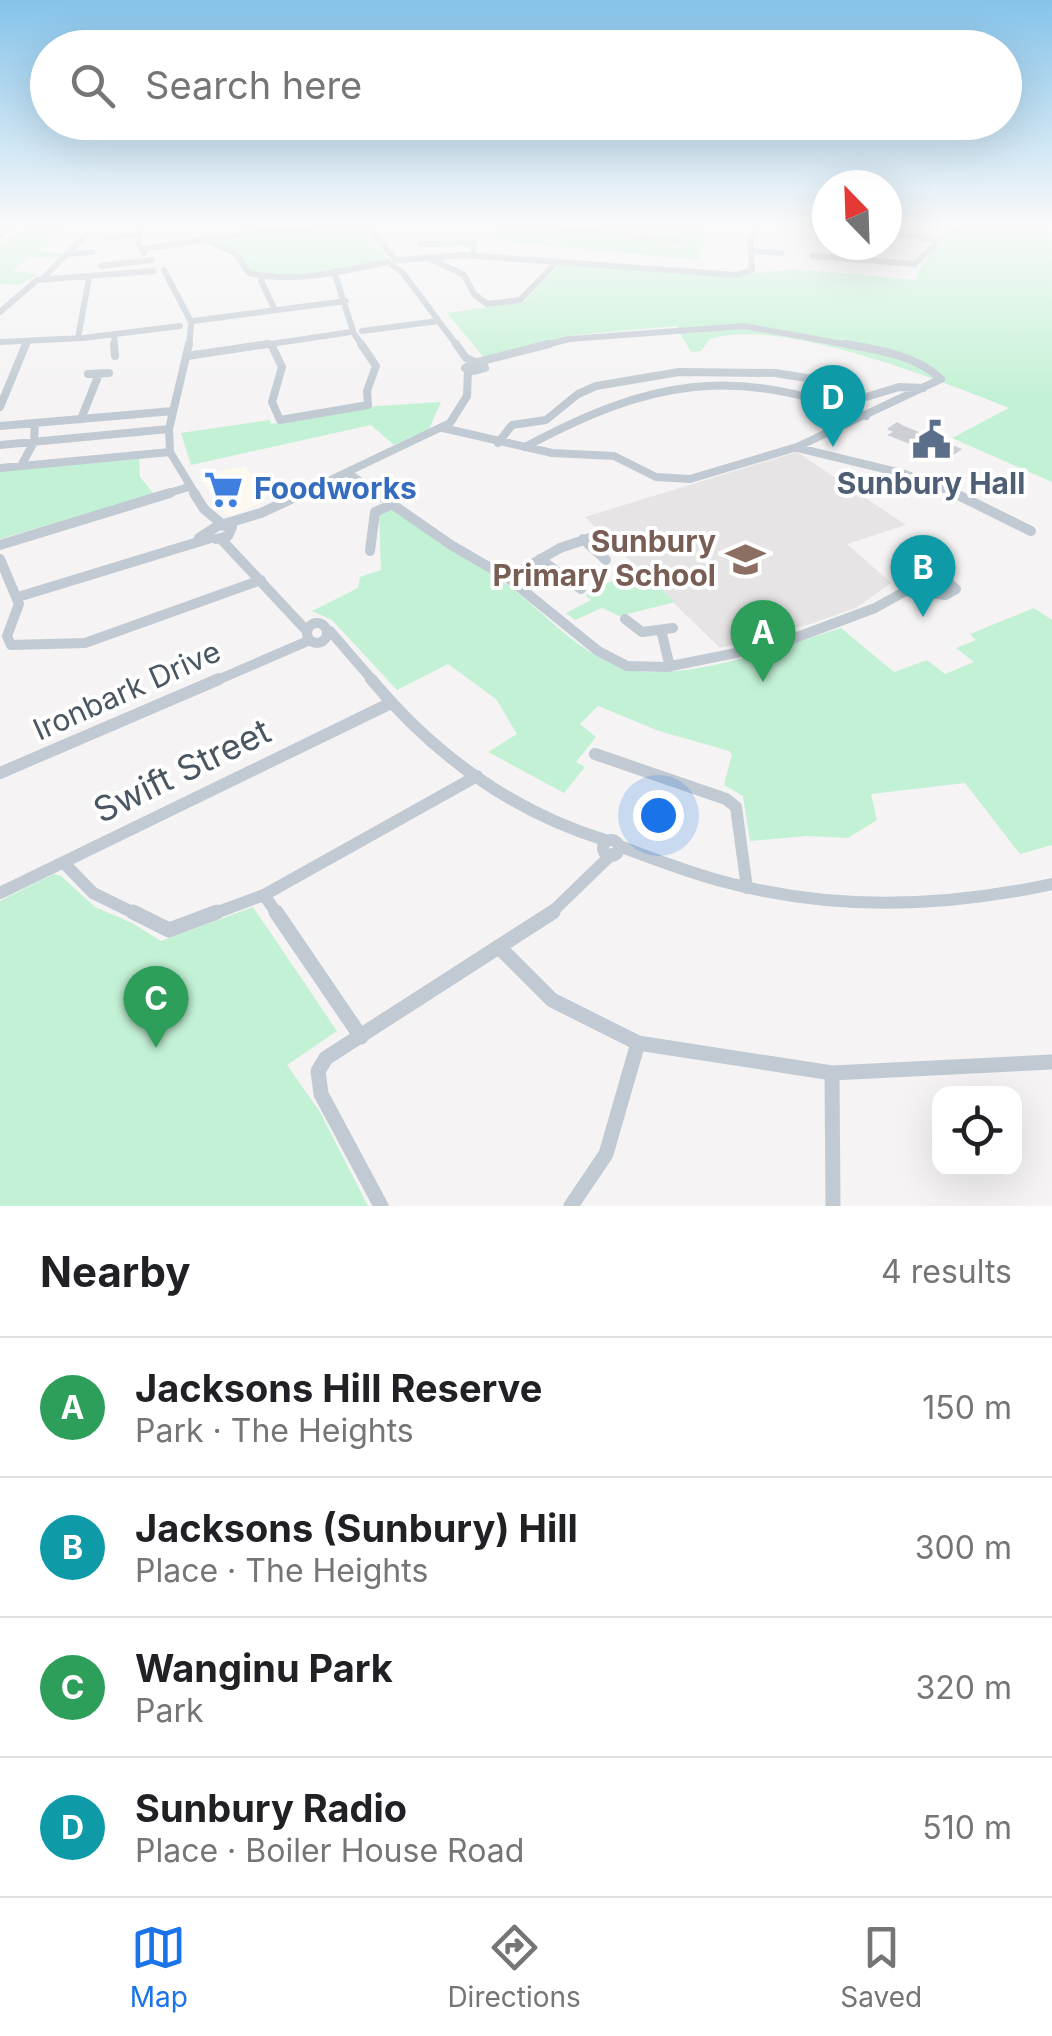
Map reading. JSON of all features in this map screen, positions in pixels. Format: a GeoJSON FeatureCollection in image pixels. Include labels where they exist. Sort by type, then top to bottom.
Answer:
{"type":"FeatureCollection","features":[{"type":"Feature","properties":{"kind":"street"},"geometry":{"type":"LineString","coordinates":[[0,312],[35,283]]}},
{"type":"Feature","properties":{"kind":"street"},"geometry":{"type":"LineString","coordinates":[[78,338],[80,320],[87,308],[89,283]]}},
{"type":"Feature","properties":{"kind":"street"},"geometry":{"type":"LineString","coordinates":[[165,283],[187,323],[188,356],[169,430],[170,452],[204,509],[212,535],[236,551],[294,613],[310,636],[347,648]]}},
{"type":"Feature","properties":{"kind":"street"},"geometry":{"type":"LineString","coordinates":[[262,283],[274,310]]}},
{"type":"Feature","properties":{"kind":"street"},"geometry":{"type":"LineString","coordinates":[[272,346],[282,367],[271,403],[276,418],[291,420],[368,405],[367,391],[376,366],[357,333],[339,283]]}},
{"type":"Feature","properties":{"kind":"street"},"geometry":{"type":"LineString","coordinates":[[411,283],[474,366]]}},
{"type":"Feature","properties":{"kind":"street"},"geometry":{"type":"LineString","coordinates":[[468,283],[487,304],[520,300],[536,283]]}},
{"type":"Feature","properties":{"kind":"street"},"geometry":{"type":"LineString","coordinates":[[0,342],[114,334],[346,301]]}},
{"type":"Feature","properties":{"kind":"street"},"geometry":{"type":"LineString","coordinates":[[188,356],[438,320]]}},
{"type":"Feature","properties":{"kind":"street"},"geometry":{"type":"LineString","coordinates":[[443,428],[524,448],[614,456],[656,477],[681,480],[797,447],[941,381],[940,376],[905,357],[820,336],[744,326],[569,340],[474,366]]}},
{"type":"Feature","properties":{"kind":"street"},"geometry":{"type":"LineString","coordinates":[[114,334],[114,356]]}},
{"type":"Feature","properties":{"kind":"street"},"geometry":{"type":"LineString","coordinates":[[0,406],[27,341]]}},
{"type":"Feature","properties":{"kind":"street"},"geometry":{"type":"LineString","coordinates":[[18,598],[212,535],[443,428],[458,417],[464,406],[474,366]]}},
{"type":"Feature","properties":{"kind":"street"},"geometry":{"type":"LineString","coordinates":[[468,390],[474,366]]}},
{"type":"Feature","properties":{"kind":"street"},"geometry":{"type":"LineString","coordinates":[[498,443],[512,425],[546,420],[587,389],[668,373],[775,373],[810,378],[866,398],[900,387],[926,389]]}},
{"type":"Feature","properties":{"kind":"street"},"geometry":{"type":"LineString","coordinates":[[81,419],[90,389],[104,374],[88,374]]}},
{"type":"Feature","properties":{"kind":"street"},"geometry":{"type":"LineString","coordinates":[[524,448],[588,414],[647,392],[678,386],[728,382],[775,386],[822,398],[866,416]]}},
{"type":"Feature","properties":{"kind":"street"},"geometry":{"type":"LineString","coordinates":[[0,426],[173,411]]}},
{"type":"Feature","properties":{"kind":"street"},"geometry":{"type":"LineString","coordinates":[[21,466],[34,442],[35,423]]}},
{"type":"Feature","properties":{"kind":"street"},"geometry":{"type":"LineString","coordinates":[[0,445],[169,430]]}},
{"type":"Feature","properties":{"kind":"street"},"geometry":{"type":"LineString","coordinates":[[797,447],[906,474],[976,501],[1031,531]]}},
{"type":"Feature","properties":{"kind":"street"},"geometry":{"type":"LineString","coordinates":[[0,468],[170,452]]}},
{"type":"Feature","properties":{"kind":"street"},"geometry":{"type":"LineString","coordinates":[[352,471],[462,553],[508,578],[607,657],[635,667],[670,667],[802,637],[912,590]]}},
{"type":"Feature","properties":{"kind":"street"},"geometry":{"type":"LineString","coordinates":[[0,545],[189,487]]}},
{"type":"Feature","properties":{"kind":"street"},"geometry":{"type":"LineString","coordinates":[[370,551],[375,512],[393,504]]}},
{"type":"Feature","properties":{"kind":"street"},"geometry":{"type":"LineString","coordinates":[[204,509],[228,528],[236,551]]}},
{"type":"Feature","properties":{"kind":"street"},"geometry":{"type":"LineString","coordinates":[[508,578],[540,559],[596,536]]}},
{"type":"Feature","properties":{"kind":"street"},"geometry":{"type":"LineString","coordinates":[[583,539],[606,560]]}},
{"type":"Feature","properties":{"kind":"street"},"geometry":{"type":"LineString","coordinates":[[540,559],[581,589]]}},
{"type":"Feature","properties":{"kind":"street"},"geometry":{"type":"LineString","coordinates":[[0,560],[18,598],[16,617],[6,642],[69,646],[261,580]]}},
{"type":"Feature","properties":{"kind":"street"},"geometry":{"type":"LineString","coordinates":[[294,613],[325,628],[429,740],[477,776],[610,849],[747,888],[845,902],[959,900],[1052,884]]}},
{"type":"Feature","properties":{"kind":"street"},"geometry":{"type":"LineString","coordinates":[[625,619],[639,632],[667,629],[670,667]]}},
{"type":"Feature","properties":{"kind":"street"},"geometry":{"type":"LineString","coordinates":[[310,636],[325,628]]}},
{"type":"Feature","properties":{"kind":"street","name":"Ironbark Drive"},"geometry":{"type":"LineString","coordinates":[[0,774],[325,628]]}},
{"type":"Feature","properties":{"kind":"street","name":"Swift Street"},"geometry":{"type":"LineString","coordinates":[[0,893],[391,702]]}},
{"type":"Feature","properties":{"kind":"street"},"geometry":{"type":"LineString","coordinates":[[595,754],[726,800],[736,807],[747,888]]}},
{"type":"Feature","properties":{"kind":"street"},"geometry":{"type":"LineString","coordinates":[[63,862],[93,893],[169,930],[264,895],[477,776]]}},
{"type":"Feature","properties":{"kind":"street"},"geometry":{"type":"LineString","coordinates":[[381,1206],[317,1080],[326,1058],[561,906],[597,869],[610,849]]}},
{"type":"Feature","properties":{"kind":"street"},"geometry":{"type":"LineString","coordinates":[[264,895],[361,1038]]}},
{"type":"Feature","properties":{"kind":"street"},"geometry":{"type":"LineString","coordinates":[[500,948],[552,1000],[638,1043],[832,1072],[1052,1062]]}},
{"type":"Feature","properties":{"kind":"street"},"geometry":{"type":"LineString","coordinates":[[571,1206],[606,1154],[638,1043]]}},
{"type":"Feature","properties":{"kind":"street"},"geometry":{"type":"LineString","coordinates":[[832,1072],[833,1206]]}},
{"type":"Feature","properties":{"kind":"shaded area","name":"Sunbury Primary School"},"geometry":{"type":"Polygon","coordinates":[[[797,452],[906,525],[847,544],[891,583],[856,608],[810,624],[720,648],[585,517],[797,452]]]}},
{"type":"Feature","properties":{"kind":"shaded area"},"geometry":{"type":"Polygon","coordinates":[[[245,466],[265,493],[261,495],[265,501],[226,515],[199,475],[245,466]]]}},
{"type":"Feature","properties":{"kind":"green space"},"geometry":{"type":"Polygon","coordinates":[[[542,283],[1052,283],[1052,482],[952,438],[1009,408],[860,355],[776,336],[740,334],[710,339],[701,351],[691,352],[676,326],[574,335],[485,359],[447,313],[523,302],[542,283]]]}},
{"type":"Feature","properties":{"kind":"green space"},"geometry":{"type":"Polygon","coordinates":[[[441,402],[429,429],[394,445],[371,425],[191,465],[181,433],[270,420],[271,424],[377,406],[441,402]]]}},
{"type":"Feature","properties":{"kind":"green space"},"geometry":{"type":"Polygon","coordinates":[[[139,459],[140,477],[154,494],[0,539],[0,470],[139,459]]]}},
{"type":"Feature","properties":{"kind":"green space"},"geometry":{"type":"Polygon","coordinates":[[[394,509],[502,581],[588,650],[626,669],[694,669],[841,628],[894,672],[927,660],[945,674],[974,662],[956,648],[976,640],[970,634],[1034,608],[1052,620],[1052,845],[1020,854],[965,783],[871,794],[877,820],[848,838],[807,836],[750,841],[743,796],[724,785],[732,754],[729,751],[659,731],[598,706],[580,724],[596,737],[576,762],[585,767],[564,793],[488,752],[517,734],[496,699],[448,664],[397,690],[332,620],[312,611],[358,588],[360,577],[381,570],[379,514],[394,509]]]}},
{"type":"Feature","properties":{"kind":"green space"},"geometry":{"type":"Polygon","coordinates":[[[645,574],[675,602],[619,616],[602,608],[575,620],[566,613],[591,600],[586,596],[589,591],[624,576],[645,574]]]}},
{"type":"Feature","properties":{"kind":"green space"},"geometry":{"type":"Polygon","coordinates":[[[54,874],[95,907],[161,941],[253,907],[337,1031],[287,1065],[320,1112],[368,1206],[0,1206],[0,901],[54,874]]]}},
{"type":"Feature","properties":{"kind":"building","name":"Sunbury Hall"},"geometry":{"type":"Polygon","coordinates":[[[897,422],[962,449],[948,459],[887,435],[893,432],[887,429],[897,422]]]}},
{"type":"Feature","properties":{"kind":"place","name":"Sunbury Hall"},"geometry":{"type":"Point","coordinates":[931,440]}},
{"type":"Feature","properties":{"kind":"place","name":"Sunbury Radio"},"geometry":{"type":"Point","coordinates":[833,447]}},
{"type":"Feature","properties":{"kind":"place","name":"Foodworks"},"geometry":{"type":"Point","coordinates":[224,489]}},
{"type":"Feature","properties":{"kind":"place","name":"Sunbury Primary School"},"geometry":{"type":"Point","coordinates":[746,559]}},
{"type":"Feature","properties":{"kind":"place","name":"Jacksons (Sunbury) Hill"},"geometry":{"type":"Point","coordinates":[923,617]}},
{"type":"Feature","properties":{"kind":"place","name":"Jacksons Hill Reserve"},"geometry":{"type":"Point","coordinates":[763,682]}},
{"type":"Feature","properties":{"kind":"place","name":"Wanginu Park"},"geometry":{"type":"Point","coordinates":[156,1048]}}]}
